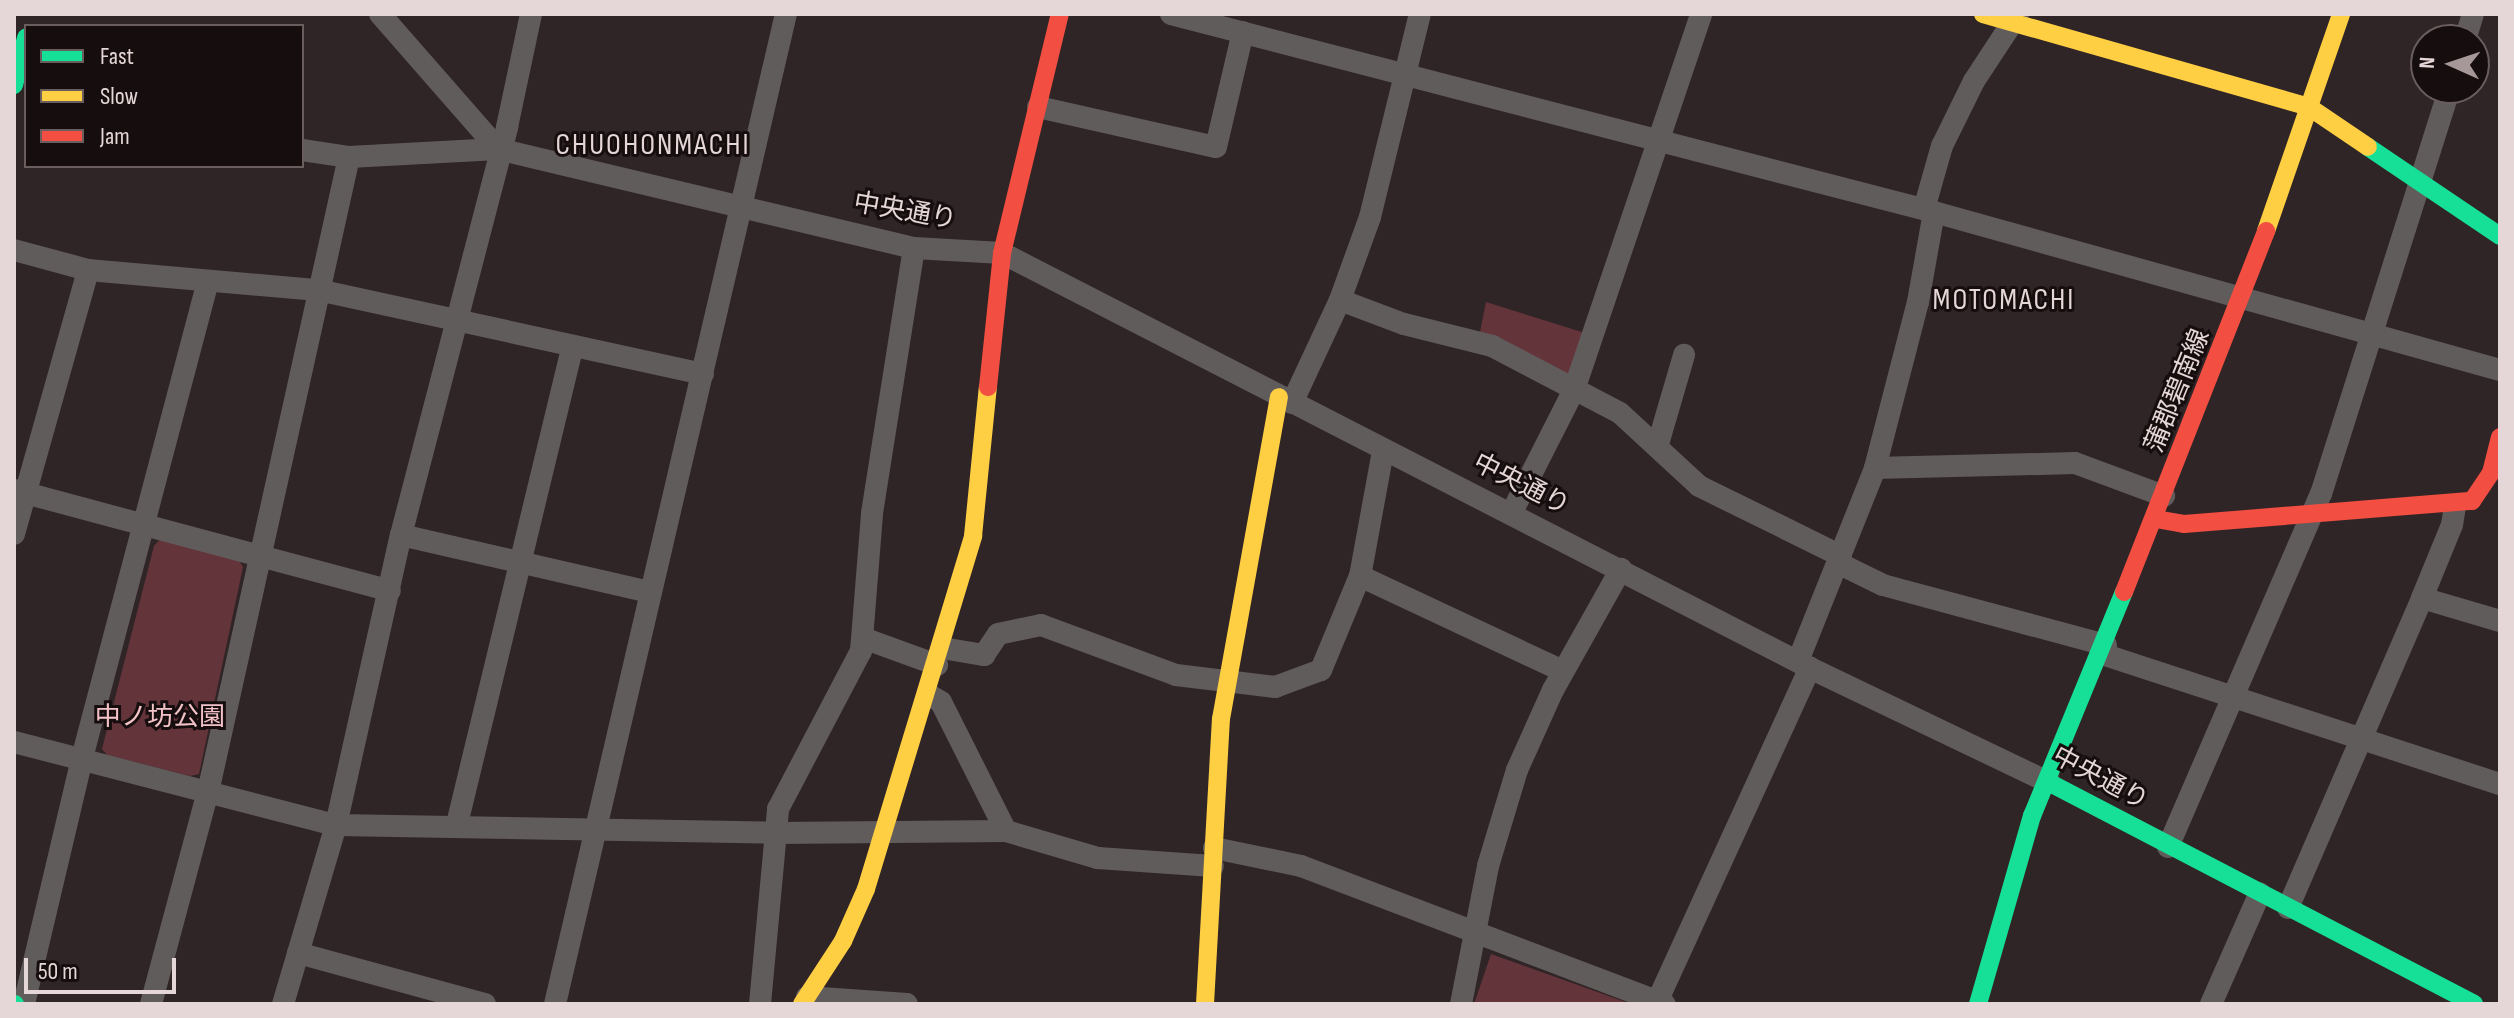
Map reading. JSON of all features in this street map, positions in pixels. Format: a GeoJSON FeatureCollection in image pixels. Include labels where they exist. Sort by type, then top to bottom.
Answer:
{"type":"FeatureCollection","features":[{"type":"Feature","properties":{"kind":"street"},"geometry":{"type":"LineString","coordinates":[[380,14],[498,149]]}},
{"type":"Feature","properties":{"kind":"street"},"geometry":{"type":"LineString","coordinates":[[283,1004],[336,825],[401,535],[531,14]]}},
{"type":"Feature","properties":{"kind":"street"},"geometry":{"type":"LineString","coordinates":[[555,1004],[593,828],[786,14]]}},
{"type":"Feature","properties":{"kind":"street"},"geometry":{"type":"LineString","coordinates":[[804,1000],[843,941],[884,834],[939,657],[977,508],[1002,253],[1060,14]]}},
{"type":"Feature","properties":{"kind":"street"},"geometry":{"type":"LineString","coordinates":[[1171,14],[1929,210],[2242,302],[2500,370]]}},
{"type":"Feature","properties":{"kind":"street"},"geometry":{"type":"LineString","coordinates":[[1205,1004],[1226,683],[1286,400],[1340,300],[1370,217],[1420,14]]}},
{"type":"Feature","properties":{"kind":"street"},"geometry":{"type":"LineString","coordinates":[[1511,514],[1574,390],[1662,140],[1701,14]]}},
{"type":"Feature","properties":{"kind":"street"},"geometry":{"type":"LineString","coordinates":[[1983,14],[2016,18],[2309,107],[2500,236]]}},
{"type":"Feature","properties":{"kind":"street","name":"蒲郡碧南線"},"geometry":{"type":"LineString","coordinates":[[1978,1004],[2032,816],[2050,783],[2242,302],[2341,14]]}},
{"type":"Feature","properties":{"kind":"street"},"geometry":{"type":"LineString","coordinates":[[14,742],[336,825],[457,824],[884,834],[1006,831],[1098,858],[1213,857],[1301,866],[1474,936],[1660,1003],[1804,664],[1839,560],[1875,468],[1918,302],[1929,210],[1942,146],[1974,81],[2016,18]]}},
{"type":"Feature","properties":{"kind":"street"},"geometry":{"type":"LineString","coordinates":[[1038,107],[1216,147],[1243,32]]}},
{"type":"Feature","properties":{"kind":"street"},"geometry":{"type":"LineString","coordinates":[[14,85],[24,46]]}},
{"type":"Feature","properties":{"kind":"street"},"geometry":{"type":"LineString","coordinates":[[2168,847],[2236,697],[2313,514],[2445,104]]}},
{"type":"Feature","properties":{"kind":"street","name":"中央通り"},"geometry":{"type":"LineString","coordinates":[[304,150],[349,157],[498,149],[914,248],[1002,253],[1383,451],[1422,465],[1804,664],[2050,783],[2474,1004]]}},
{"type":"Feature","properties":{"kind":"street"},"geometry":{"type":"LineString","coordinates":[[151,1004],[208,792],[349,157]]}},
{"type":"Feature","properties":{"kind":"street"},"geometry":{"type":"LineString","coordinates":[[760,1004],[778,809],[861,651],[872,513],[914,248]]}},
{"type":"Feature","properties":{"kind":"street"},"geometry":{"type":"LineString","coordinates":[[14,250],[88,270],[207,284],[318,290],[703,374]]}},
{"type":"Feature","properties":{"kind":"street"},"geometry":{"type":"LineString","coordinates":[[14,534],[20,492],[88,270]]}},
{"type":"Feature","properties":{"kind":"street"},"geometry":{"type":"LineString","coordinates":[[24,1004],[82,758],[207,284]]}},
{"type":"Feature","properties":{"kind":"street"},"geometry":{"type":"LineString","coordinates":[[1340,300],[1404,324],[1492,346],[1620,413],[1658,444],[1699,486],[1883,585],[2104,650],[2500,784]]}},
{"type":"Feature","properties":{"kind":"street"},"geometry":{"type":"LineString","coordinates":[[457,824],[573,346]]}},
{"type":"Feature","properties":{"kind":"street"},"geometry":{"type":"LineString","coordinates":[[1658,444],[1684,355]]}},
{"type":"Feature","properties":{"kind":"street"},"geometry":{"type":"LineString","coordinates":[[2156,519],[2184,524],[2455,505],[2491,495],[2500,437]]}},
{"type":"Feature","properties":{"kind":"street"},"geometry":{"type":"LineString","coordinates":[[863,638],[939,657],[984,655],[998,634],[1041,625],[1176,675],[1275,687],[1321,670],[1360,576],[1383,451]]}},
{"type":"Feature","properties":{"kind":"street"},"geometry":{"type":"LineString","coordinates":[[1875,468],[2075,463],[2164,496]]}},
{"type":"Feature","properties":{"kind":"street"},"geometry":{"type":"LineString","coordinates":[[20,492],[390,591]]}},
{"type":"Feature","properties":{"kind":"street"},"geometry":{"type":"LineString","coordinates":[[2288,908],[2422,598],[2452,525],[2455,505]]}},
{"type":"Feature","properties":{"kind":"street"},"geometry":{"type":"LineString","coordinates":[[401,535],[650,592]]}},
{"type":"Feature","properties":{"kind":"street"},"geometry":{"type":"LineString","coordinates":[[1461,1004],[1474,936],[1517,770],[1563,671],[1621,569]]}},
{"type":"Feature","properties":{"kind":"street"},"geometry":{"type":"LineString","coordinates":[[1360,576],[1563,671]]}},
{"type":"Feature","properties":{"kind":"street"},"geometry":{"type":"LineString","coordinates":[[2422,598],[2500,621]]}},
{"type":"Feature","properties":{"kind":"street"},"geometry":{"type":"LineString","coordinates":[[928,694],[941,702],[1006,831]]}},
{"type":"Feature","properties":{"kind":"street","name":"蒲郡碧南線"},"geometry":{"type":"LineString","coordinates":[[2021,928],[2048,821],[2050,783]]}},
{"type":"Feature","properties":{"kind":"street"},"geometry":{"type":"LineString","coordinates":[[2211,1004],[2260,893]]}},
{"type":"Feature","properties":{"kind":"street"},"geometry":{"type":"LineString","coordinates":[[298,953],[485,1004]]}},
{"type":"Feature","properties":{"kind":"street"},"geometry":{"type":"LineString","coordinates":[[804,1000],[907,1004]]}},
{"type":"Feature","properties":{"kind":"green space"},"geometry":{"type":"Polygon","coordinates":[[[1486,302],[1585,333],[1565,391],[1479,337],[1486,302]]]}},
{"type":"Feature","properties":{"kind":"green space","name":"中ノ坊公園"},"geometry":{"type":"Polygon","coordinates":[[[161,538],[239,560],[243,567],[199,774],[190,776],[107,755],[102,749],[154,546],[161,538]]]}},
{"type":"Feature","properties":{"kind":"green space"},"geometry":{"type":"Polygon","coordinates":[[[1491,954],[1631,1004],[1474,1004],[1491,954]]]}},
{"type":"Feature","properties":{"kind":"traffic: fast"},"geometry":{"type":"LineString","coordinates":[[14,85],[24,46]]}},
{"type":"Feature","properties":{"kind":"traffic: fast"},"geometry":{"type":"LineString","coordinates":[[2368,147],[2500,236]]}},
{"type":"Feature","properties":{"kind":"traffic: fast"},"geometry":{"type":"LineString","coordinates":[[1978,1004],[2032,816],[2124,592]]}},
{"type":"Feature","properties":{"kind":"traffic: fast"},"geometry":{"type":"LineString","coordinates":[[2050,783],[2474,1004]]}},
{"type":"Feature","properties":{"kind":"traffic: slow"},"geometry":{"type":"LineString","coordinates":[[1983,14],[2309,107],[2368,147]]}},
{"type":"Feature","properties":{"kind":"traffic: slow"},"geometry":{"type":"LineString","coordinates":[[2266,231],[2341,14]]}},
{"type":"Feature","properties":{"kind":"traffic: slow"},"geometry":{"type":"LineString","coordinates":[[802,1004],[843,941],[866,889],[973,536],[988,387]]}},
{"type":"Feature","properties":{"kind":"traffic: slow"},"geometry":{"type":"LineString","coordinates":[[1205,1004],[1221,719],[1279,397]]}},
{"type":"Feature","properties":{"kind":"traffic: jam"},"geometry":{"type":"LineString","coordinates":[[988,387],[1002,253],[1060,14]]}},
{"type":"Feature","properties":{"kind":"traffic: jam"},"geometry":{"type":"LineString","coordinates":[[2124,592],[2266,231]]}},
{"type":"Feature","properties":{"kind":"traffic: jam"},"geometry":{"type":"LineString","coordinates":[[2156,519],[2184,524],[2472,501],[2491,473],[2500,437]]}},
{"type":"Feature","properties":{"kind":"district","name":"CHUOHONMACHI"},"geometry":{"type":"Point","coordinates":[653,145]}},
{"type":"Feature","properties":{"kind":"district","name":"MOTOMACHI"},"geometry":{"type":"Point","coordinates":[2004,300]}}]}
